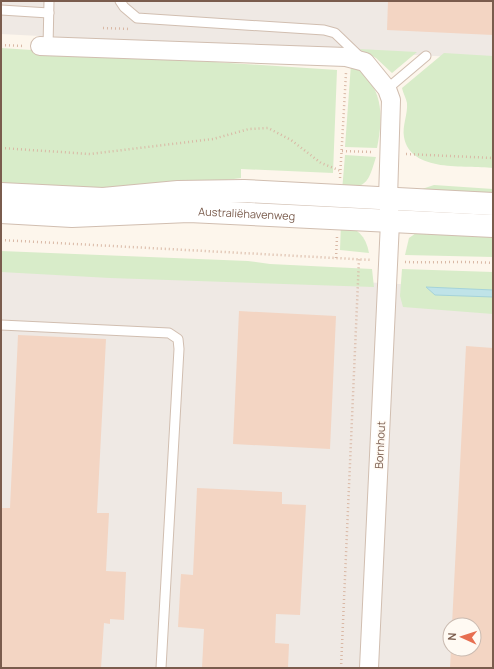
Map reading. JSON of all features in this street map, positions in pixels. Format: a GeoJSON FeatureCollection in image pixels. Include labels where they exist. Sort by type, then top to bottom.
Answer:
{"type":"FeatureCollection","features":[{"type":"Feature","properties":{"kind":"street"},"geometry":{"type":"LineString","coordinates":[[44,47],[346,57],[365,62],[387,89],[392,105],[388,199]]}},
{"type":"Feature","properties":{"kind":"street","name":"Australiëhavenweg"},"geometry":{"type":"LineString","coordinates":[[1,194],[103,199],[198,191],[339,196],[493,204]]}},
{"type":"Feature","properties":{"kind":"street","name":"Bornhout"},"geometry":{"type":"LineString","coordinates":[[368,668],[390,222],[388,199]]}},
{"type":"Feature","properties":{"kind":"street","name":"Australiëhavenweg"},"geometry":{"type":"LineString","coordinates":[[1,212],[72,216],[189,211],[493,226]]}},
{"type":"Feature","properties":{"kind":"lane"},"geometry":{"type":"LineString","coordinates":[[44,47],[49,13],[49,1]]}},
{"type":"Feature","properties":{"kind":"lane"},"geometry":{"type":"LineString","coordinates":[[120,1],[124,7],[137,18],[324,30],[335,33],[365,62]]}},
{"type":"Feature","properties":{"kind":"lane"},"geometry":{"type":"LineString","coordinates":[[1,10],[49,13]]}},
{"type":"Feature","properties":{"kind":"lane"},"geometry":{"type":"LineString","coordinates":[[387,89],[426,56]]}},
{"type":"Feature","properties":{"kind":"lane"},"geometry":{"type":"LineString","coordinates":[[1,325],[169,333],[178,339],[180,349],[161,668]]}},
{"type":"Feature","properties":{"kind":"path"},"geometry":{"type":"LineString","coordinates":[[1,45],[44,47]]}},
{"type":"Feature","properties":{"kind":"path"},"geometry":{"type":"LineString","coordinates":[[339,196],[346,57]]}},
{"type":"Feature","properties":{"kind":"path"},"geometry":{"type":"LineString","coordinates":[[1,148],[90,154],[213,139],[249,129],[268,128],[291,140],[321,163],[340,171]]}},
{"type":"Feature","properties":{"kind":"path"},"geometry":{"type":"LineString","coordinates":[[342,151],[493,158]]}},
{"type":"Feature","properties":{"kind":"path"},"geometry":{"type":"LineString","coordinates":[[336,258],[338,219]]}},
{"type":"Feature","properties":{"kind":"path"},"geometry":{"type":"LineString","coordinates":[[1,240],[372,260]]}},
{"type":"Feature","properties":{"kind":"path"},"geometry":{"type":"LineString","coordinates":[[341,668],[359,259]]}},
{"type":"Feature","properties":{"kind":"path"},"geometry":{"type":"LineString","coordinates":[[403,262],[432,263],[456,261],[493,263]]}},
{"type":"Feature","properties":{"kind":"shaded area"},"geometry":{"type":"Polygon","coordinates":[[[1,1],[493,1],[493,59],[1,34],[1,1]]]}},
{"type":"Feature","properties":{"kind":"shaded area"},"geometry":{"type":"Polygon","coordinates":[[[1,263],[493,289],[493,668],[1,668],[1,263]]]}},
{"type":"Feature","properties":{"kind":"green space"},"geometry":{"type":"Polygon","coordinates":[[[1,48],[337,70],[333,173],[241,169],[241,178],[155,190],[1,185],[1,48]]]}},
{"type":"Feature","properties":{"kind":"green space"},"geometry":{"type":"Polygon","coordinates":[[[359,49],[417,52],[392,73],[376,58],[359,49]]]}},
{"type":"Feature","properties":{"kind":"green space"},"geometry":{"type":"Polygon","coordinates":[[[444,53],[493,56],[493,168],[441,165],[428,162],[417,157],[408,149],[404,137],[407,103],[402,88],[444,53]]]}},
{"type":"Feature","properties":{"kind":"green space"},"geometry":{"type":"Polygon","coordinates":[[[351,64],[362,72],[370,81],[379,101],[380,123],[377,148],[345,147],[351,64]]]}},
{"type":"Feature","properties":{"kind":"green space"},"geometry":{"type":"Polygon","coordinates":[[[345,155],[376,157],[369,177],[363,184],[358,187],[342,191],[345,155]]]}},
{"type":"Feature","properties":{"kind":"green space"},"geometry":{"type":"Polygon","coordinates":[[[434,185],[493,189],[493,200],[413,192],[434,185]]]}},
{"type":"Feature","properties":{"kind":"green space"},"geometry":{"type":"Polygon","coordinates":[[[341,223],[352,227],[363,237],[369,253],[340,250],[341,223]]]}},
{"type":"Feature","properties":{"kind":"green space"},"geometry":{"type":"Polygon","coordinates":[[[429,224],[493,225],[493,257],[405,255],[409,238],[429,224]]]}},
{"type":"Feature","properties":{"kind":"green space"},"geometry":{"type":"Polygon","coordinates":[[[1,251],[248,261],[270,264],[372,269],[374,287],[110,278],[1,272],[1,251]]]}},
{"type":"Feature","properties":{"kind":"green space"},"geometry":{"type":"Polygon","coordinates":[[[402,269],[493,272],[493,314],[403,307],[400,296],[402,269]]]}},
{"type":"Feature","properties":{"kind":"water"},"geometry":{"type":"Polygon","coordinates":[[[426,287],[493,290],[493,297],[435,295],[426,287]]]}},
{"type":"Feature","properties":{"kind":"building"},"geometry":{"type":"Polygon","coordinates":[[[388,1],[493,1],[493,35],[387,30],[388,1]]]}},
{"type":"Feature","properties":{"kind":"building"},"geometry":{"type":"Polygon","coordinates":[[[239,311],[336,316],[330,449],[233,444],[239,311]]]}},
{"type":"Feature","properties":{"kind":"building"},"geometry":{"type":"Polygon","coordinates":[[[18,335],[106,339],[97,513],[109,513],[106,571],[126,572],[124,620],[110,619],[110,624],[104,623],[101,668],[1,668],[1,508],[10,508],[18,335]]]}},
{"type":"Feature","properties":{"kind":"building"},"geometry":{"type":"Polygon","coordinates":[[[466,346],[493,348],[493,668],[450,668],[451,657],[482,657],[482,617],[452,617],[466,346]]]}},
{"type":"Feature","properties":{"kind":"building"},"geometry":{"type":"Polygon","coordinates":[[[197,488],[282,492],[282,504],[306,505],[300,615],[276,614],[275,643],[289,644],[288,668],[202,668],[204,629],[178,627],[181,574],[193,575],[197,488]]]}}]}
